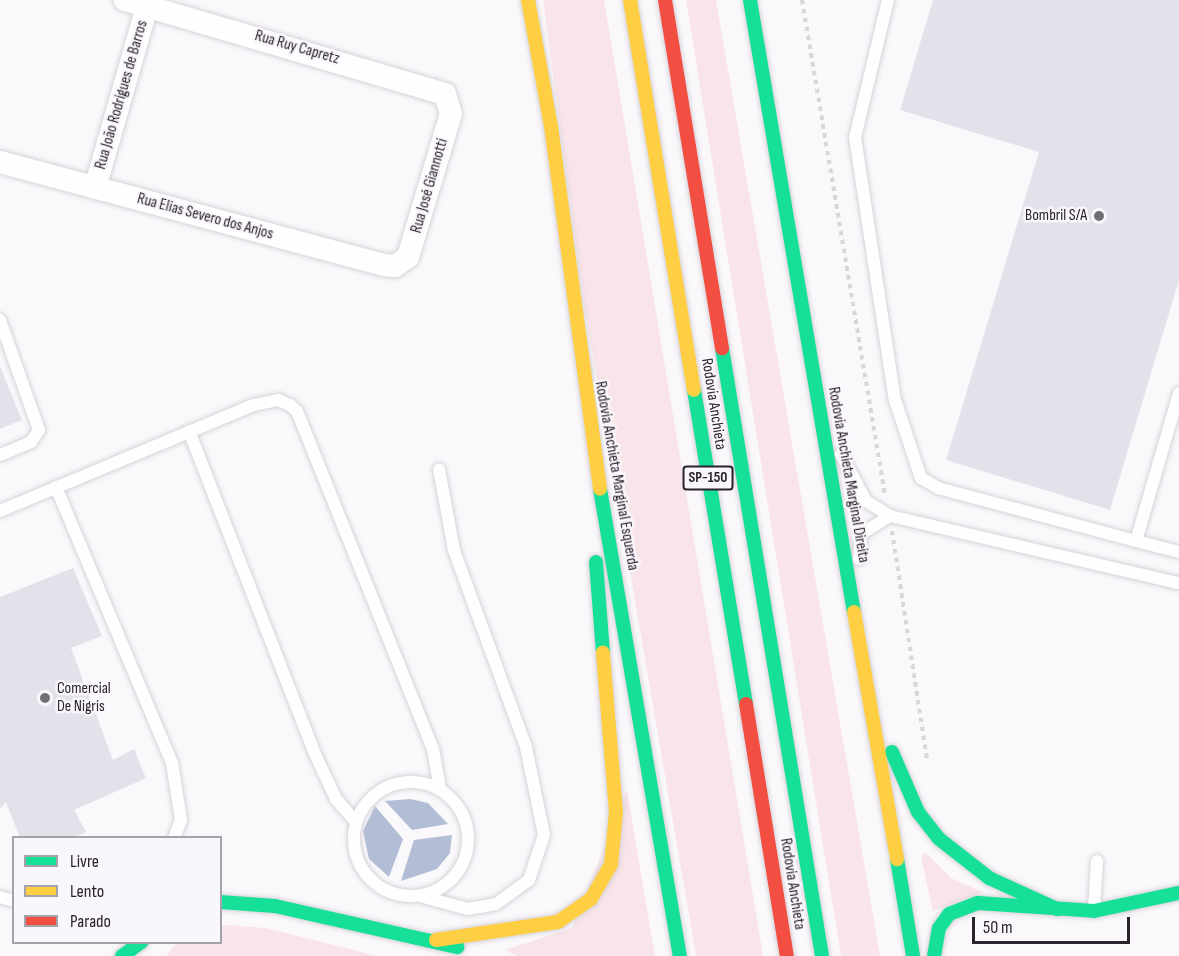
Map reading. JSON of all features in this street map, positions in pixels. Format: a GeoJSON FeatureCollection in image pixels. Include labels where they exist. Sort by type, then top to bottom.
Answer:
{"type":"FeatureCollection","features":[{"type":"Feature","properties":{"kind":"highway","name":"Rodovia Anchieta Marginal Esquerda"},"geometry":{"type":"LineString","coordinates":[[528,0],[551,126],[581,378],[680,956]]}},
{"type":"Feature","properties":{"kind":"highway","name":"Rodovia Anchieta"},"geometry":{"type":"LineString","coordinates":[[630,0],[787,956]]}},
{"type":"Feature","properties":{"kind":"highway","name":"Rodovia Anchieta"},"geometry":{"type":"LineString","coordinates":[[665,0],[822,956]]}},
{"type":"Feature","properties":{"kind":"highway","name":"Rodovia Anchieta Marginal Direita"},"geometry":{"type":"LineString","coordinates":[[750,0],[872,704],[913,956]]}},
{"type":"Feature","properties":{"kind":"highway"},"geometry":{"type":"LineString","coordinates":[[436,940],[536,928],[572,915],[602,884],[615,852],[616,812],[581,378]]}},
{"type":"Feature","properties":{"kind":"highway"},"geometry":{"type":"LineString","coordinates":[[872,704],[918,812],[938,838],[989,878],[1057,909]]}},
{"type":"Feature","properties":{"kind":"highway"},"geometry":{"type":"LineString","coordinates":[[934,956],[939,928],[960,908],[978,903],[1094,911],[1179,893]]}},
{"type":"Feature","properties":{"kind":"highway"},"geometry":{"type":"LineString","coordinates":[[222,902],[275,906],[436,940],[478,953]]}},
{"type":"Feature","properties":{"kind":"highway"},"geometry":{"type":"LineString","coordinates":[[124,955],[138,944]]}},
{"type":"Feature","properties":{"kind":"street","name":"Rua Ruy Capretz"},"geometry":{"type":"LineString","coordinates":[[125,0],[148,3],[434,90],[450,100],[451,114]]}},
{"type":"Feature","properties":{"kind":"street","name":"Rua João Rodrigues de Barros"},"geometry":{"type":"LineString","coordinates":[[95,188],[148,3]]}},
{"type":"Feature","properties":{"kind":"street","name":"Rua José Giannotti"},"geometry":{"type":"LineString","coordinates":[[408,257],[451,114]]}},
{"type":"Feature","properties":{"kind":"street","name":"Rua Elias Severo dos Anjos"},"geometry":{"type":"LineString","coordinates":[[0,162],[384,265],[395,266],[408,257]]}},
{"type":"Feature","properties":{"kind":"lane"},"geometry":{"type":"LineString","coordinates":[[888,0],[855,137],[895,400],[912,464],[938,488],[1179,552]]}},
{"type":"Feature","properties":{"kind":"lane"},"geometry":{"type":"LineString","coordinates":[[0,320],[39,430],[31,442],[0,455]]}},
{"type":"Feature","properties":{"kind":"lane"},"geometry":{"type":"LineString","coordinates":[[1136,541],[1179,393]]}},
{"type":"Feature","properties":{"kind":"lane"},"geometry":{"type":"LineString","coordinates":[[817,394],[853,484],[866,501],[890,516],[1179,584]]}},
{"type":"Feature","properties":{"kind":"lane"},"geometry":{"type":"LineString","coordinates":[[0,511],[189,431],[278,400],[297,411],[433,749],[440,789],[465,818],[468,850],[454,878],[420,896]]}},
{"type":"Feature","properties":{"kind":"lane"},"geometry":{"type":"LineString","coordinates":[[189,431],[315,754],[336,799],[356,822]]}},
{"type":"Feature","properties":{"kind":"lane"},"geometry":{"type":"LineString","coordinates":[[439,469],[454,550],[526,747],[544,835],[529,880],[496,904],[468,909],[420,896],[394,894],[368,877],[354,848],[356,822],[369,800],[390,786],[415,782],[440,789]]}},
{"type":"Feature","properties":{"kind":"lane"},"geometry":{"type":"LineString","coordinates":[[56,487],[172,763],[181,820],[174,836]]}},
{"type":"Feature","properties":{"kind":"lane"},"geometry":{"type":"LineString","coordinates":[[863,653],[861,534],[890,516]]}},
{"type":"Feature","properties":{"kind":"lane"},"geometry":{"type":"LineString","coordinates":[[1094,911],[1097,861]]}},
{"type":"Feature","properties":{"kind":"path"},"geometry":{"type":"LineString","coordinates":[[802,0],[890,516],[927,765]]}},
{"type":"Feature","properties":{"kind":"shaded area"},"geometry":{"type":"Polygon","coordinates":[[[543,0],[604,0],[763,956],[696,956],[584,304],[543,0]]]}},
{"type":"Feature","properties":{"kind":"shaded area"},"geometry":{"type":"Polygon","coordinates":[[[686,0],[716,0],[880,956],[841,956],[686,0]]]}},
{"type":"Feature","properties":{"kind":"shaded area"},"geometry":{"type":"Polygon","coordinates":[[[627,790],[655,956],[517,956],[505,950],[572,928],[627,790]]]}},
{"type":"Feature","properties":{"kind":"shaded area"},"geometry":{"type":"Polygon","coordinates":[[[925,852],[951,878],[983,892],[933,911],[921,857],[925,852]]]}},
{"type":"Feature","properties":{"kind":"shaded area"},"geometry":{"type":"Polygon","coordinates":[[[222,926],[265,928],[377,956],[166,956],[176,944],[222,944],[222,926]]]}},
{"type":"Feature","properties":{"kind":"water"},"geometry":{"type":"Polygon","coordinates":[[[410,799],[428,803],[448,824],[412,830],[385,801],[410,799]]]}},
{"type":"Feature","properties":{"kind":"water"},"geometry":{"type":"Polygon","coordinates":[[[375,806],[403,839],[389,877],[369,859],[363,831],[375,806]]]}},
{"type":"Feature","properties":{"kind":"water"},"geometry":{"type":"Polygon","coordinates":[[[452,835],[450,853],[437,869],[401,881],[414,840],[452,835]]]}},
{"type":"Feature","properties":{"kind":"building","name":"Bombril S/A"},"geometry":{"type":"Polygon","coordinates":[[[933,0],[1179,0],[1179,280],[1110,510],[946,460],[1039,152],[900,110],[933,0]]]}},
{"type":"Feature","properties":{"kind":"building"},"geometry":{"type":"Polygon","coordinates":[[[0,366],[22,420],[0,429],[0,366]]]}},
{"type":"Feature","properties":{"kind":"building","name":"Comercial De Nigris"},"geometry":{"type":"Polygon","coordinates":[[[73,568],[102,636],[71,648],[113,760],[134,749],[146,778],[74,810],[86,832],[77,836],[19,836],[6,802],[0,809],[0,597],[73,568]]]}},
{"type":"Feature","properties":{"kind":"traffic: fast"},"geometry":{"type":"LineString","coordinates":[[750,0],[854,612]]}},
{"type":"Feature","properties":{"kind":"traffic: fast"},"geometry":{"type":"LineString","coordinates":[[722,348],[822,956]]}},
{"type":"Feature","properties":{"kind":"traffic: fast"},"geometry":{"type":"LineString","coordinates":[[694,390],[746,704]]}},
{"type":"Feature","properties":{"kind":"traffic: fast"},"geometry":{"type":"LineString","coordinates":[[600,489],[680,956]]}},
{"type":"Feature","properties":{"kind":"traffic: fast"},"geometry":{"type":"LineString","coordinates":[[596,562],[603,653]]}},
{"type":"Feature","properties":{"kind":"traffic: fast"},"geometry":{"type":"LineString","coordinates":[[892,752],[918,812],[938,838],[989,878],[1057,909]]}},
{"type":"Feature","properties":{"kind":"traffic: fast"},"geometry":{"type":"LineString","coordinates":[[897,859],[913,956]]}},
{"type":"Feature","properties":{"kind":"traffic: fast"},"geometry":{"type":"LineString","coordinates":[[934,956],[939,928],[949,914],[978,903],[1094,911],[1179,893]]}},
{"type":"Feature","properties":{"kind":"traffic: fast"},"geometry":{"type":"LineString","coordinates":[[222,902],[275,906],[457,947]]}},
{"type":"Feature","properties":{"kind":"traffic: fast"},"geometry":{"type":"LineString","coordinates":[[122,956],[138,944]]}},
{"type":"Feature","properties":{"kind":"traffic: slow"},"geometry":{"type":"LineString","coordinates":[[528,0],[551,126],[600,489]]}},
{"type":"Feature","properties":{"kind":"traffic: slow"},"geometry":{"type":"LineString","coordinates":[[630,0],[694,390]]}},
{"type":"Feature","properties":{"kind":"traffic: slow"},"geometry":{"type":"LineString","coordinates":[[854,612],[897,859]]}},
{"type":"Feature","properties":{"kind":"traffic: slow"},"geometry":{"type":"LineString","coordinates":[[436,940],[558,922],[591,899],[611,865],[616,812],[603,653]]}},
{"type":"Feature","properties":{"kind":"traffic: jam"},"geometry":{"type":"LineString","coordinates":[[665,0],[722,348]]}},
{"type":"Feature","properties":{"kind":"traffic: jam"},"geometry":{"type":"LineString","coordinates":[[746,704],[787,956]]}},
{"type":"Feature","properties":{"kind":"place","name":"Bombril S/A"},"geometry":{"type":"Point","coordinates":[1099,216]}},
{"type":"Feature","properties":{"kind":"place","name":"Comercial De Nigris"},"geometry":{"type":"Point","coordinates":[45,698]}}]}
